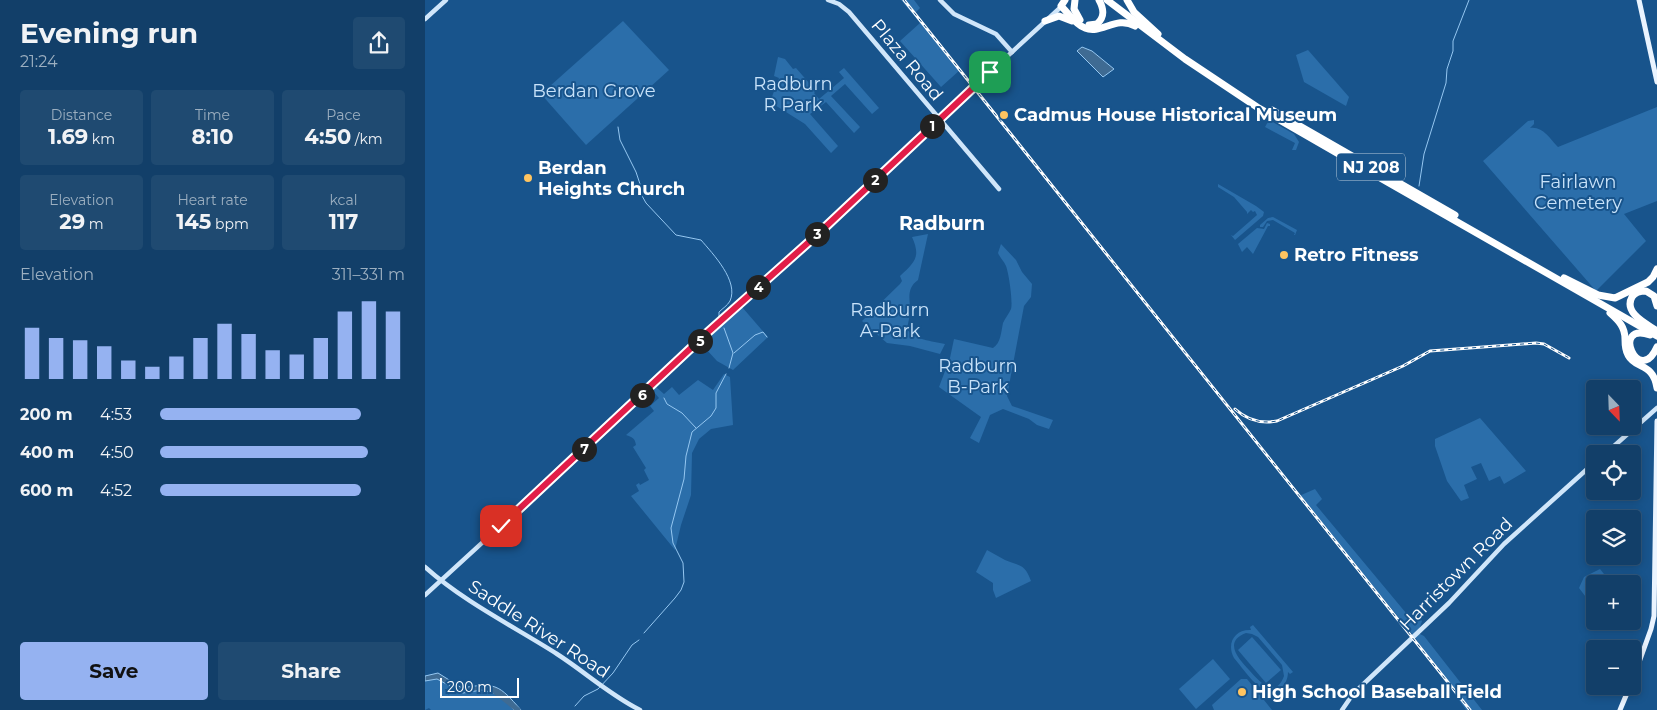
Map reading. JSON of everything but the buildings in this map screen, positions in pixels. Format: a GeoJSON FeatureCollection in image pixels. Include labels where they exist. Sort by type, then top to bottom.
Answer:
{"type":"FeatureCollection","features":[{"type":"Feature","properties":{"kind":"highway"},"geometry":{"type":"LineString","coordinates":[[1075,0],[1074,6],[1077,16],[1083,23],[1092,26],[1097,24],[1102,17],[1102,7],[1099,0]]}},
{"type":"Feature","properties":{"kind":"highway","name":"NJ 208"},"geometry":{"type":"LineString","coordinates":[[1107,0],[1176,53],[1276,118],[1657,337]]}},
{"type":"Feature","properties":{"kind":"highway","name":"NJ 208"},"geometry":{"type":"LineString","coordinates":[[1113,0],[1211,72],[1266,106],[1657,331]]}},
{"type":"Feature","properties":{"kind":"highway"},"geometry":{"type":"LineString","coordinates":[[1127,0],[1136,15],[1159,35]]}},
{"type":"Feature","properties":{"kind":"highway"},"geometry":{"type":"LineString","coordinates":[[1065,2],[1082,27]]}},
{"type":"Feature","properties":{"kind":"highway"},"geometry":{"type":"LineString","coordinates":[[1045,21],[1056,16],[1063,16],[1082,27],[1092,30],[1127,22],[1176,53]]}},
{"type":"Feature","properties":{"kind":"highway"},"geometry":{"type":"LineString","coordinates":[[1564,278],[1600,295],[1615,298],[1648,282],[1657,269]]}},
{"type":"Feature","properties":{"kind":"highway"},"geometry":{"type":"LineString","coordinates":[[1657,306],[1652,294],[1643,291],[1634,294],[1630,305],[1636,316],[1657,331]]}},
{"type":"Feature","properties":{"kind":"highway"},"geometry":{"type":"LineString","coordinates":[[1581,293],[1618,320],[1625,332],[1626,350],[1629,356],[1651,372],[1657,388]]}},
{"type":"Feature","properties":{"kind":"highway"},"geometry":{"type":"LineString","coordinates":[[1657,337],[1639,334],[1633,337],[1629,346],[1634,356],[1642,359],[1651,356],[1657,347]]}},
{"type":"Feature","properties":{"kind":"main road"},"geometry":{"type":"LineString","coordinates":[[425,19],[446,0]]}},
{"type":"Feature","properties":{"kind":"main road","name":"Plaza Road"},"geometry":{"type":"LineString","coordinates":[[828,0],[839,4],[849,12],[999,189]]}},
{"type":"Feature","properties":{"kind":"main road"},"geometry":{"type":"LineString","coordinates":[[940,0],[954,14],[996,34],[1012,52]]}},
{"type":"Feature","properties":{"kind":"main road"},"geometry":{"type":"LineString","coordinates":[[1639,0],[1657,82]]}},
{"type":"Feature","properties":{"kind":"main road"},"geometry":{"type":"LineString","coordinates":[[425,595],[707,333],[819,233],[1065,2]]}},
{"type":"Feature","properties":{"kind":"main road"},"geometry":{"type":"LineString","coordinates":[[1615,445],[1657,408]]}},
{"type":"Feature","properties":{"kind":"main road"},"geometry":{"type":"LineString","coordinates":[[1641,657],[1651,629],[1653,616],[1657,421]]}},
{"type":"Feature","properties":{"kind":"main road","name":"Harristown Road"},"geometry":{"type":"LineString","coordinates":[[1343,710],[1353,694],[1449,603],[1504,544],[1586,470]]}},
{"type":"Feature","properties":{"kind":"main road","name":"Saddle River Road"},"geometry":{"type":"LineString","coordinates":[[425,567],[472,602],[558,655],[623,701],[640,710]]}},
{"type":"Feature","properties":{"kind":"main road"},"geometry":{"type":"LineString","coordinates":[[1620,710],[1626,695]]}},
{"type":"Feature","properties":{"kind":"green space"},"geometry":{"type":"Polygon","coordinates":[[[901,0],[914,0],[920,8],[915,13],[960,70],[941,87],[900,41],[920,23],[901,0]]]}},
{"type":"Feature","properties":{"kind":"green space","name":"Berdan Grove"},"geometry":{"type":"Polygon","coordinates":[[[623,21],[669,70],[586,145],[541,94],[623,21]]]}},
{"type":"Feature","properties":{"kind":"green space"},"geometry":{"type":"Polygon","coordinates":[[[1308,50],[1349,97],[1346,106],[1304,82],[1296,55],[1308,50]]]}},
{"type":"Feature","properties":{"kind":"green space","name":"Radburn R Park"},"geometry":{"type":"Polygon","coordinates":[[[778,57],[785,59],[793,69],[796,68],[816,91],[814,93],[819,99],[844,78],[839,72],[844,68],[879,108],[872,114],[845,84],[831,96],[860,127],[854,133],[826,102],[810,114],[838,146],[831,153],[805,124],[770,102],[779,78],[774,76],[778,57]]]}},
{"type":"Feature","properties":{"kind":"green space","name":"Fairlawn Cemetery"},"geometry":{"type":"Polygon","coordinates":[[[1657,107],[1657,201],[1624,214],[1646,241],[1596,291],[1483,161],[1528,121],[1534,120],[1534,124],[1530,128],[1542,131],[1558,147],[1657,107]]]}},
{"type":"Feature","properties":{"kind":"green space"},"geometry":{"type":"Polygon","coordinates":[[[1269,120],[1294,134],[1299,142],[1296,150],[1292,150],[1295,143],[1265,127],[1269,120]]]}},
{"type":"Feature","properties":{"kind":"green space"},"geometry":{"type":"Polygon","coordinates":[[[1218,184],[1264,212],[1263,216],[1235,240],[1231,235],[1233,236],[1257,215],[1255,211],[1251,210],[1247,214],[1234,197],[1218,187],[1218,184]]]}},
{"type":"Feature","properties":{"kind":"green space"},"geometry":{"type":"Polygon","coordinates":[[[1273,217],[1297,230],[1295,235],[1295,233],[1273,220],[1267,221],[1263,227],[1260,227],[1268,218],[1273,217]]]}},
{"type":"Feature","properties":{"kind":"green space"},"geometry":{"type":"Polygon","coordinates":[[[1267,223],[1270,226],[1268,226],[1253,254],[1247,247],[1242,252],[1238,244],[1257,228],[1264,229],[1267,223]]]}},
{"type":"Feature","properties":{"kind":"green space","name":"Radburn A-Park"},"geometry":{"type":"Polygon","coordinates":[[[928,234],[918,280],[912,286],[910,292],[910,312],[907,329],[919,338],[945,344],[940,354],[910,346],[887,343],[862,321],[900,284],[902,281],[900,276],[913,263],[916,250],[912,237],[928,234]]]}},
{"type":"Feature","properties":{"kind":"green space","name":"Radburn B-Park"},"geometry":{"type":"Polygon","coordinates":[[[1001,244],[1016,260],[1022,272],[1032,284],[1031,297],[1024,306],[1007,396],[1012,406],[1053,420],[1049,429],[1003,409],[990,415],[979,443],[970,438],[981,417],[939,387],[950,358],[954,339],[993,348],[999,340],[1003,323],[1010,311],[1011,305],[1007,270],[998,253],[1001,244]]]}},
{"type":"Feature","properties":{"kind":"green space"},"geometry":{"type":"Polygon","coordinates":[[[742,307],[768,337],[733,370],[717,361],[705,348],[705,341],[742,307]]]}},
{"type":"Feature","properties":{"kind":"green space"},"geometry":{"type":"Polygon","coordinates":[[[724,374],[730,377],[733,425],[711,429],[699,439],[692,453],[691,495],[675,550],[631,496],[639,491],[636,485],[649,480],[644,470],[646,468],[633,447],[636,445],[635,441],[632,437],[626,435],[654,411],[650,406],[659,398],[653,391],[650,391],[656,387],[664,394],[672,387],[679,395],[698,380],[713,390],[724,374]]]}},
{"type":"Feature","properties":{"kind":"green space"},"geometry":{"type":"Polygon","coordinates":[[[1480,418],[1526,471],[1504,484],[1500,476],[1489,481],[1481,463],[1471,467],[1477,479],[1464,485],[1469,498],[1461,501],[1447,481],[1435,446],[1435,439],[1480,418]]]}},
{"type":"Feature","properties":{"kind":"green space"},"geometry":{"type":"Polygon","coordinates":[[[1315,489],[1322,499],[1316,505],[1406,613],[1414,620],[1418,617],[1422,621],[1418,633],[1424,636],[1482,710],[1466,710],[1414,636],[1299,496],[1315,489]]]}},
{"type":"Feature","properties":{"kind":"green space"},"geometry":{"type":"Polygon","coordinates":[[[987,550],[1024,568],[1031,581],[996,598],[993,583],[976,572],[987,550]]]}},
{"type":"Feature","properties":{"kind":"green space"},"geometry":{"type":"Polygon","coordinates":[[[1600,569],[1605,575],[1588,575],[1600,569]]]}},
{"type":"Feature","properties":{"kind":"green space"},"geometry":{"type":"Polygon","coordinates":[[[1586,576],[1586,597],[1579,588],[1586,576]]]}},
{"type":"Feature","properties":{"kind":"green space"},"geometry":{"type":"Polygon","coordinates":[[[1253,625],[1293,672],[1290,674],[1288,672],[1286,682],[1279,689],[1272,691],[1259,686],[1234,658],[1231,647],[1236,634],[1245,630],[1251,630],[1250,627],[1253,625]],[[1246,633],[1235,641],[1235,651],[1241,661],[1262,683],[1272,688],[1276,687],[1284,676],[1282,665],[1258,637],[1246,633]]]}},
{"type":"Feature","properties":{"kind":"green space"},"geometry":{"type":"Polygon","coordinates":[[[1252,637],[1281,670],[1266,683],[1238,650],[1252,637]]]}},
{"type":"Feature","properties":{"kind":"green space"},"geometry":{"type":"Polygon","coordinates":[[[1213,659],[1230,679],[1196,709],[1179,689],[1213,659]]]}},
{"type":"Feature","properties":{"kind":"green space"},"geometry":{"type":"Polygon","coordinates":[[[438,673],[462,688],[483,685],[496,687],[507,695],[521,710],[431,710],[429,708],[425,710],[425,676],[438,673]]]}},
{"type":"Feature","properties":{"kind":"green space","name":"High School Baseball Field"},"geometry":{"type":"Polygon","coordinates":[[[1241,679],[1247,679],[1272,710],[1214,710],[1212,705],[1241,679]]]}},
{"type":"Feature","properties":{"kind":"shaded area"},"geometry":{"type":"Polygon","coordinates":[[[1082,47],[1092,51],[1114,69],[1103,77],[1077,51],[1082,47]]]}},
{"type":"Feature","properties":{"kind":"shaded area"},"geometry":{"type":"Polygon","coordinates":[[[438,673],[462,688],[482,685],[496,687],[502,690],[521,710],[514,710],[501,695],[482,690],[463,693],[437,679],[425,681],[425,676],[438,673]]]}},
{"type":"Feature","properties":{"kind":"waterway"},"geometry":{"type":"LineString","coordinates":[[1419,186],[1424,154],[1446,83],[1447,69],[1453,51],[1453,41],[1469,0]]}},
{"type":"Feature","properties":{"kind":"waterway"},"geometry":{"type":"LineString","coordinates":[[618,127],[620,140],[636,172],[641,187],[641,194],[646,203],[676,235],[701,240],[718,260],[728,277],[732,293],[730,301],[719,312],[719,316]]}},
{"type":"Feature","properties":{"kind":"waterway"},"geometry":{"type":"LineString","coordinates":[[724,328],[733,353],[729,368]]}},
{"type":"Feature","properties":{"kind":"waterway"},"geometry":{"type":"LineString","coordinates":[[734,353],[755,335],[763,332],[767,337]]}},
{"type":"Feature","properties":{"kind":"waterway"},"geometry":{"type":"LineString","coordinates":[[644,633],[675,598],[684,582],[683,563],[673,543],[671,528],[684,479],[686,456],[692,432],[711,416],[716,408],[716,393],[726,374]]}},
{"type":"Feature","properties":{"kind":"waterway"},"geometry":{"type":"LineString","coordinates":[[664,398],[667,404],[682,413],[696,428]]}},
{"type":"Feature","properties":{"kind":"waterway"},"geometry":{"type":"LineString","coordinates":[[575,706],[584,696],[598,689],[613,673],[632,645],[639,640]]}},
{"type":"Feature","properties":{"kind":"waterway"},"geometry":{"type":"LineString","coordinates":[[493,690],[518,710]]}},
{"type":"Feature","properties":{"kind":"railway"},"geometry":{"type":"LineString","coordinates":[[904,0],[1470,710]]}},
{"type":"Feature","properties":{"kind":"railway"},"geometry":{"type":"LineString","coordinates":[[1235,409],[1244,416],[1255,420],[1265,422],[1277,421],[1403,366],[1430,351],[1536,343],[1544,344],[1569,358]]}},
{"type":"Feature","properties":{"kind":"place","name":"Cadmus House Historical Museum"},"geometry":{"type":"Point","coordinates":[1004,115]}},
{"type":"Feature","properties":{"kind":"place","name":"Berdan Heights Church"},"geometry":{"type":"Point","coordinates":[528,178]}},
{"type":"Feature","properties":{"kind":"place","name":"Retro Fitness"},"geometry":{"type":"Point","coordinates":[1284,255]}},
{"type":"Feature","properties":{"kind":"place","name":"High School Baseball Field"},"geometry":{"type":"Point","coordinates":[1242,692]}},
{"type":"Feature","properties":{"kind":"district","name":"Radburn"},"geometry":{"type":"Point","coordinates":[942,223]}},
{"type":"Feature","properties":{"kind":"route"},"geometry":{"type":"LineString","coordinates":[[501,526],[707,333],[819,233],[990,72]]}}]}
